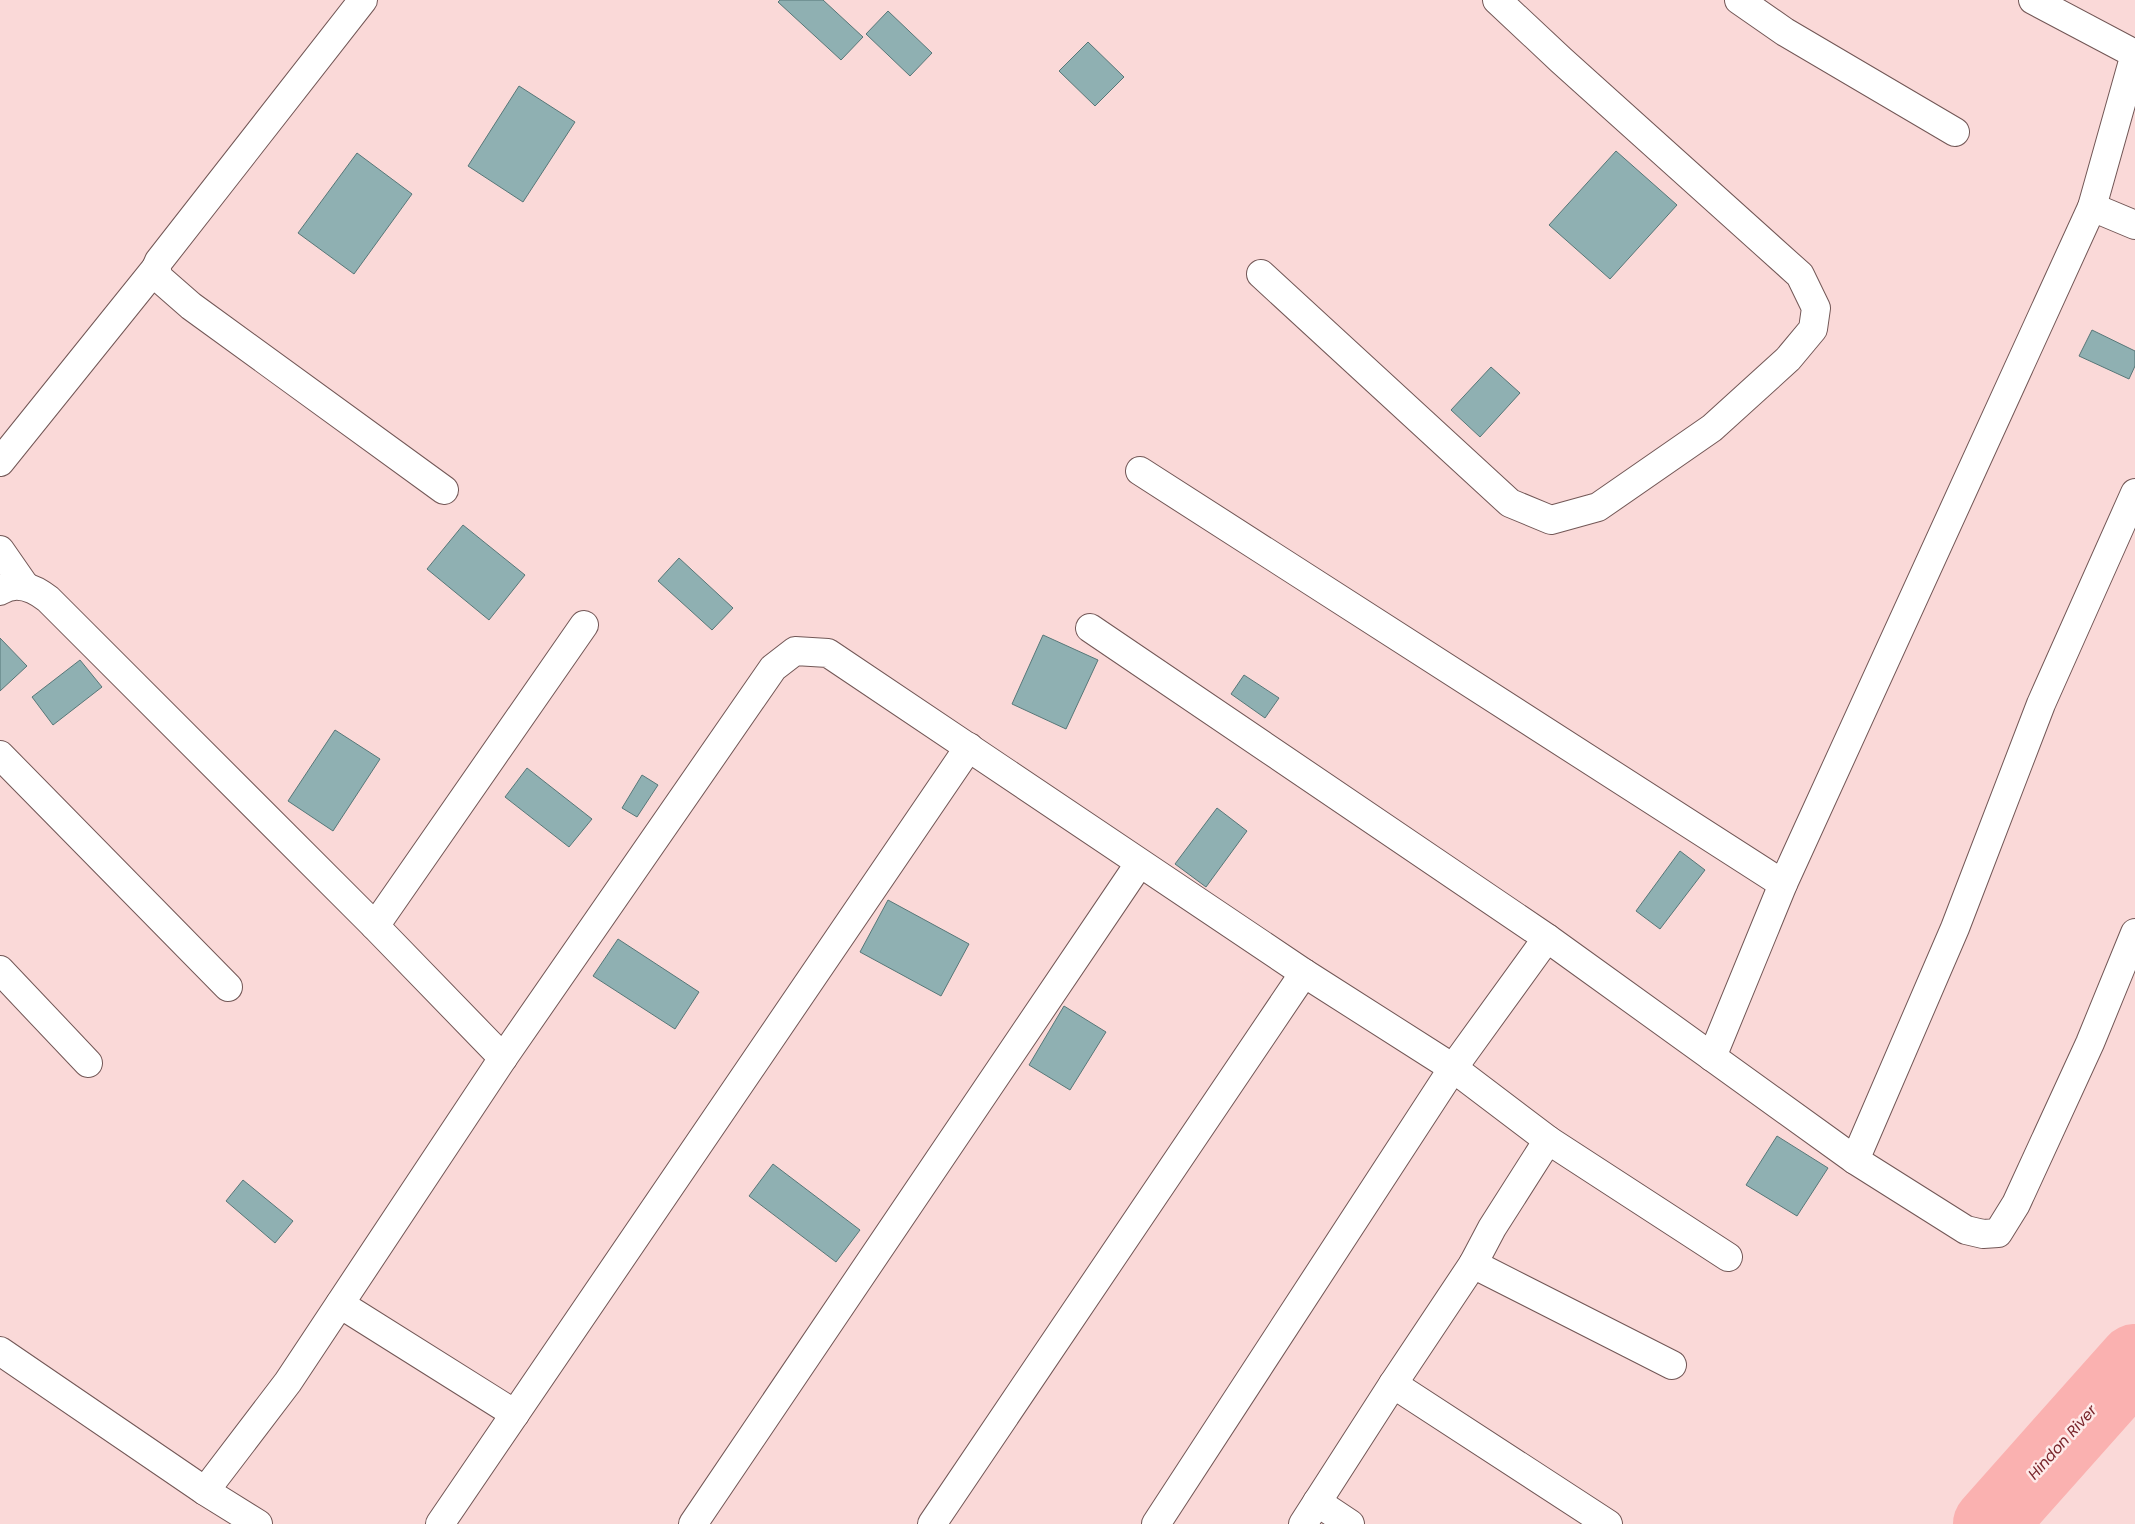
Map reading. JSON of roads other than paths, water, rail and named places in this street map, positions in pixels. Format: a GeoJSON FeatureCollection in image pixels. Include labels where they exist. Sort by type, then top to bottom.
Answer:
{"type":"FeatureCollection","features":[{"type":"Feature","properties":{"kind":"street"},"geometry":{"type":"LineString","coordinates":[[0,462],[156,268],[159,261],[363,0]]}},
{"type":"Feature","properties":{"kind":"street"},"geometry":{"type":"LineString","coordinates":[[1261,274],[1510,503],[1551,520],[1598,507],[1712,428],[1788,359],[1813,329],[1816,308],[1800,275],[1497,0]]}},
{"type":"Feature","properties":{"kind":"street"},"geometry":{"type":"LineString","coordinates":[[1740,0],[1784,32],[1955,132]]}},
{"type":"Feature","properties":{"kind":"street"},"geometry":{"type":"LineString","coordinates":[[1712,1057],[1783,884],[2092,207],[2135,54],[2033,0]]}},
{"type":"Feature","properties":{"kind":"street"},"geometry":{"type":"LineString","coordinates":[[2092,207],[2135,225]]}},
{"type":"Feature","properties":{"kind":"street"},"geometry":{"type":"LineString","coordinates":[[156,268],[159,278],[191,306],[444,490]]}},
{"type":"Feature","properties":{"kind":"street"},"geometry":{"type":"LineString","coordinates":[[1140,471],[1783,884]]}},
{"type":"Feature","properties":{"kind":"street"},"geometry":{"type":"LineString","coordinates":[[1855,1160],[1955,928],[2041,704],[2135,493]]}},
{"type":"Feature","properties":{"kind":"street"},"geometry":{"type":"LineString","coordinates":[[0,550],[13,588],[39,592],[48,599],[503,1058]]}},
{"type":"Feature","properties":{"kind":"street"},"geometry":{"type":"LineString","coordinates":[[374,926],[584,626]]}},
{"type":"Feature","properties":{"kind":"street"},"geometry":{"type":"LineString","coordinates":[[1090,628],[1547,938],[1855,1160],[1966,1230],[1983,1234],[1998,1233],[2016,1204],[2090,1044],[2135,933]]}},
{"type":"Feature","properties":{"kind":"street"},"geometry":{"type":"LineString","coordinates":[[205,1491],[288,1382],[503,1058],[773,668],[795,651],[828,653],[1304,974],[1453,1068],[1548,1140],[1728,1257]]}},
{"type":"Feature","properties":{"kind":"street"},"geometry":{"type":"LineString","coordinates":[[440,1524],[970,747]]}},
{"type":"Feature","properties":{"kind":"street"},"geometry":{"type":"LineString","coordinates":[[0,755],[228,988]]}},
{"type":"Feature","properties":{"kind":"street"},"geometry":{"type":"LineString","coordinates":[[694,1524],[1139,864]]}},
{"type":"Feature","properties":{"kind":"street"},"geometry":{"type":"LineString","coordinates":[[1156,1524],[1453,1068],[1547,938]]}},
{"type":"Feature","properties":{"kind":"street"},"geometry":{"type":"LineString","coordinates":[[0,970],[88,1063]]}},
{"type":"Feature","properties":{"kind":"street"},"geometry":{"type":"LineString","coordinates":[[932,1524],[1304,974]]}},
{"type":"Feature","properties":{"kind":"street"},"geometry":{"type":"LineString","coordinates":[[1350,1524],[1310,1513],[1473,1264],[1492,1228],[1548,1140]]}},
{"type":"Feature","properties":{"kind":"street"},"geometry":{"type":"LineString","coordinates":[[1473,1264],[1672,1365]]}},
{"type":"Feature","properties":{"kind":"street"},"geometry":{"type":"LineString","coordinates":[[340,1304],[515,1414]]}},
{"type":"Feature","properties":{"kind":"street"},"geometry":{"type":"LineString","coordinates":[[0,1352],[205,1491],[258,1524]]}},
{"type":"Feature","properties":{"kind":"street"},"geometry":{"type":"LineString","coordinates":[[1393,1384],[1608,1524]]}},
{"type":"Feature","properties":{"kind":"waterway","name":"Hindon River"},"geometry":{"type":"LineString","coordinates":[[1990,1524],[2135,1361]]}}]}
